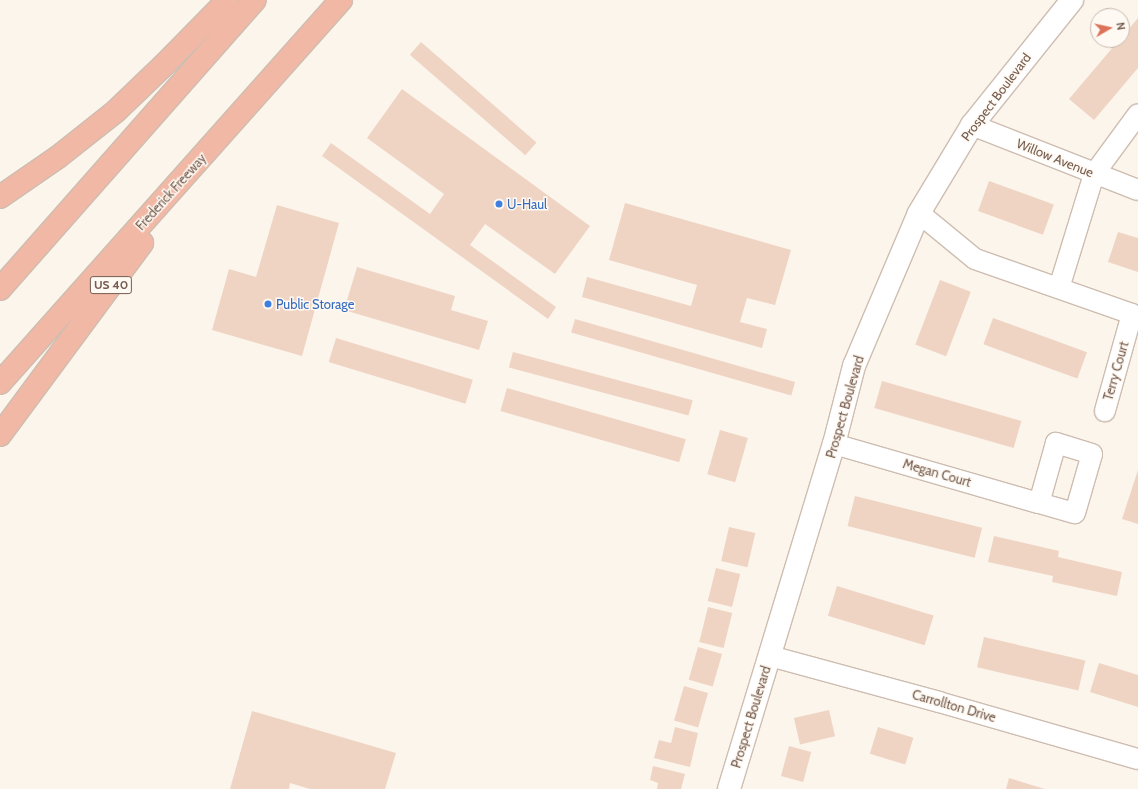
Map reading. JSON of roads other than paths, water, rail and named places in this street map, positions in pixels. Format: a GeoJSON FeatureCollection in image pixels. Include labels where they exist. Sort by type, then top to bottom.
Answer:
{"type":"FeatureCollection","features":[{"type":"Feature","properties":{"kind":"highway"},"geometry":{"type":"LineString","coordinates":[[0,197],[58,157],[116,111],[228,0]]}},
{"type":"Feature","properties":{"kind":"highway"},"geometry":{"type":"LineString","coordinates":[[0,289],[255,0]]}},
{"type":"Feature","properties":{"kind":"highway","name":"Frederick Freeway"},"geometry":{"type":"LineString","coordinates":[[0,383],[341,0]]}},
{"type":"Feature","properties":{"kind":"highway","name":"US 40"},"geometry":{"type":"LineString","coordinates":[[0,436],[222,134]]}},
{"type":"Feature","properties":{"kind":"street","name":"Prospect Boulevard"},"geometry":{"type":"LineString","coordinates":[[729,789],[834,444],[854,366],[918,213],[972,125],[1072,0]]}},
{"type":"Feature","properties":{"kind":"street"},"geometry":{"type":"LineString","coordinates":[[1059,288],[1094,174],[1138,114]]}},
{"type":"Feature","properties":{"kind":"street","name":"Willow Avenue"},"geometry":{"type":"LineString","coordinates":[[972,125],[1138,190]]}},
{"type":"Feature","properties":{"kind":"street","name":"Terry Court"},"geometry":{"type":"LineString","coordinates":[[918,213],[975,259],[1132,314],[1104,411]]}},
{"type":"Feature","properties":{"kind":"street","name":"Megan Court"},"geometry":{"type":"LineString","coordinates":[[834,444],[1039,503]]}},
{"type":"Feature","properties":{"kind":"street","name":"Carrollton Drive"},"geometry":{"type":"LineString","coordinates":[[770,656],[939,702],[1138,759]]}},
{"type":"Feature","properties":{"kind":"place","name":"U-Haul"},"geometry":{"type":"Point","coordinates":[499,204]}},
{"type":"Feature","properties":{"kind":"place","name":"Public Storage"},"geometry":{"type":"Point","coordinates":[268,304]}}]}
